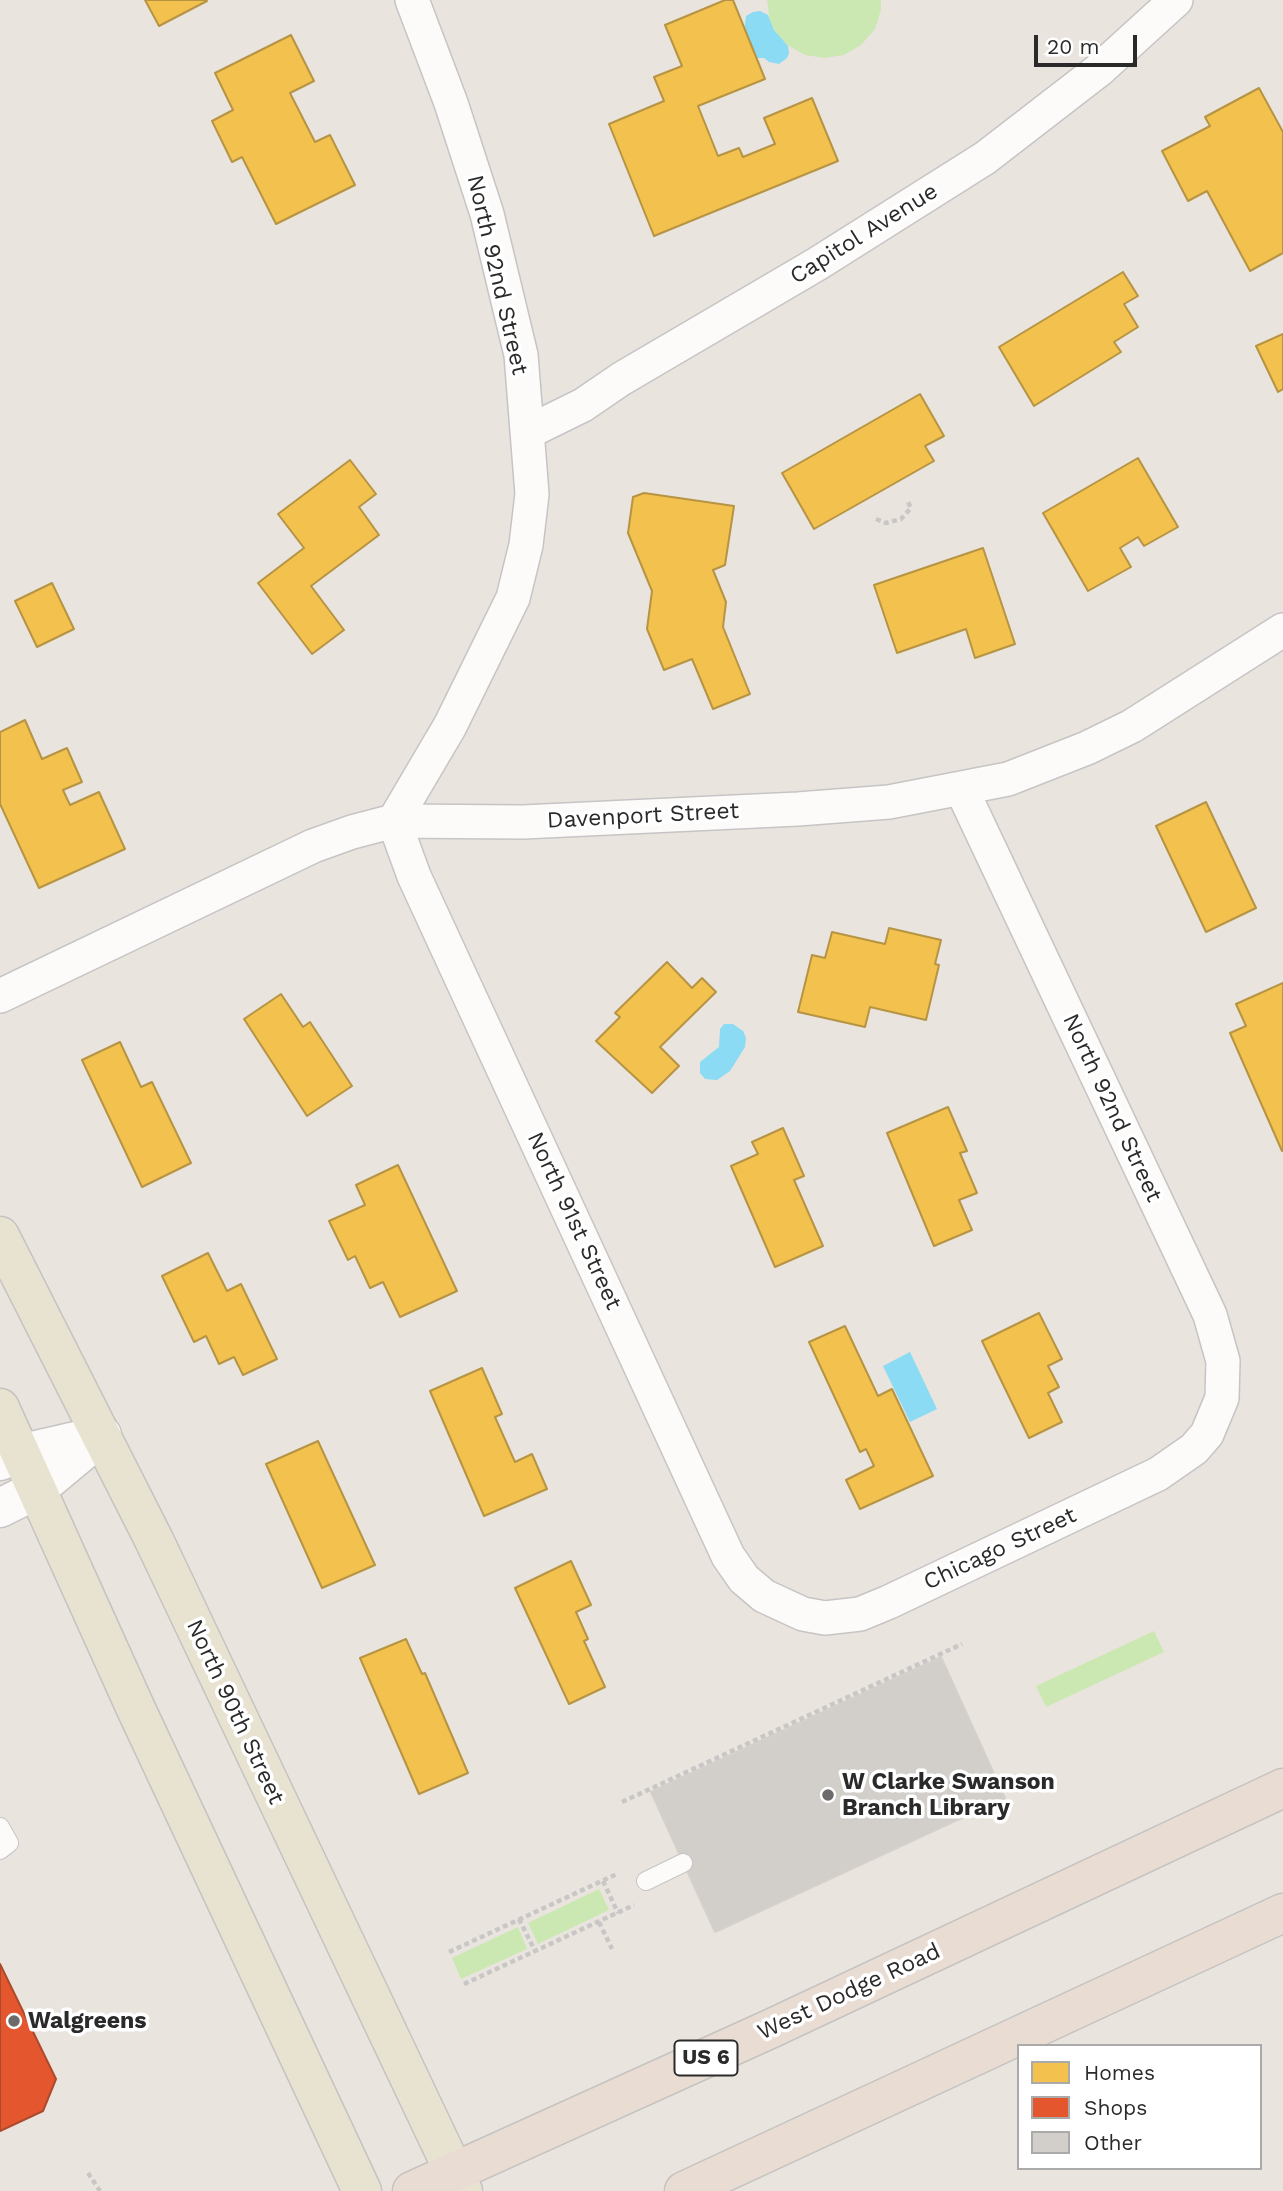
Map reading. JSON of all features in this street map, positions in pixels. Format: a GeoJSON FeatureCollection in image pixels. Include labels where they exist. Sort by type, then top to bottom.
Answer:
{"type":"FeatureCollection","features":[{"type":"Feature","properties":{"kind":"highway","name":"West Dodge Road"},"geometry":{"type":"LineString","coordinates":[[412,2191],[458,2182],[770,2029],[1283,1788]]}},
{"type":"Feature","properties":{"kind":"highway"},"geometry":{"type":"LineString","coordinates":[[684,2191],[1283,1913]]}},
{"type":"Feature","properties":{"kind":"main road","name":"North 90th Street"},"geometry":{"type":"LineString","coordinates":[[0,1236],[154,1540],[458,2182]]}},
{"type":"Feature","properties":{"kind":"main road"},"geometry":{"type":"LineString","coordinates":[[0,1408],[10,1458],[36,1490],[362,2191]]}},
{"type":"Feature","properties":{"kind":"street","name":"North 92nd Street"},"geometry":{"type":"LineString","coordinates":[[394,821],[450,726],[513,598],[526,545],[532,494],[521,355],[487,214],[451,103],[412,0]]}},
{"type":"Feature","properties":{"kind":"street","name":"Capitol Avenue"},"geometry":{"type":"LineString","coordinates":[[528,432],[583,405],[621,379],[828,258],[985,158],[1099,70],[1177,0]]}},
{"type":"Feature","properties":{"kind":"street","name":"Davenport Street"},"geometry":{"type":"LineString","coordinates":[[0,996],[313,846],[394,821],[523,822],[798,809],[888,802],[1008,779],[1132,726],[1283,629]]}},
{"type":"Feature","properties":{"kind":"street","name":"North 92nd Street"},"geometry":{"type":"LineString","coordinates":[[961,788],[1216,1331],[1223,1361],[1224,1382],[1222,1398],[1207,1434]]}},
{"type":"Feature","properties":{"kind":"street","name":"North 91st Street"},"geometry":{"type":"LineString","coordinates":[[394,821],[420,888],[718,1535],[744,1579],[778,1604]]}},
{"type":"Feature","properties":{"kind":"street","name":"Chicago Street"},"geometry":{"type":"LineString","coordinates":[[778,1604],[803,1614],[825,1618],[860,1614],[1158,1474],[1194,1449],[1207,1434]]}},
{"type":"Feature","properties":{"kind":"street"},"geometry":{"type":"LineString","coordinates":[[10,1458],[102,1435]]}},
{"type":"Feature","properties":{"kind":"street"},"geometry":{"type":"LineString","coordinates":[[0,1508],[36,1490],[102,1435]]}},
{"type":"Feature","properties":{"kind":"lane"},"geometry":{"type":"LineString","coordinates":[[646,1881],[683,1863]]}},
{"type":"Feature","properties":{"kind":"path"},"geometry":{"type":"LineString","coordinates":[[876,519],[886,523],[901,519],[911,508],[908,502]]}},
{"type":"Feature","properties":{"kind":"path"},"geometry":{"type":"LineString","coordinates":[[622,1802],[962,1644]]}},
{"type":"Feature","properties":{"kind":"path"},"geometry":{"type":"LineString","coordinates":[[449,1952],[617,1874]]}},
{"type":"Feature","properties":{"kind":"path"},"geometry":{"type":"LineString","coordinates":[[603,1881],[618,1913]]}},
{"type":"Feature","properties":{"kind":"path"},"geometry":{"type":"LineString","coordinates":[[464,1984],[634,1905]]}},
{"type":"Feature","properties":{"kind":"path"},"geometry":{"type":"LineString","coordinates":[[519,1919],[535,1951]]}},
{"type":"Feature","properties":{"kind":"path"},"geometry":{"type":"LineString","coordinates":[[599,1922],[612,1949]]}},
{"type":"Feature","properties":{"kind":"path"},"geometry":{"type":"LineString","coordinates":[[88,2173],[100,2191]]}},
{"type":"Feature","properties":{"kind":"green space"},"geometry":{"type":"Polygon","coordinates":[[[767,0],[881,0],[881,10],[875,29],[861,45],[844,55],[825,58],[805,55],[778,37],[770,21],[767,0]]]}},
{"type":"Feature","properties":{"kind":"green space"},"geometry":{"type":"Polygon","coordinates":[[[1154,1631],[1164,1652],[1046,1707],[1036,1686],[1154,1631]]]}},
{"type":"Feature","properties":{"kind":"green space"},"geometry":{"type":"Polygon","coordinates":[[[599,1889],[609,1910],[538,1944],[528,1923],[599,1889]]]}},
{"type":"Feature","properties":{"kind":"green space"},"geometry":{"type":"Polygon","coordinates":[[[518,1927],[527,1949],[461,1979],[452,1958],[518,1927]]]}},
{"type":"Feature","properties":{"kind":"water"},"geometry":{"type":"Polygon","coordinates":[[[760,11],[768,15],[774,30],[788,46],[787,58],[779,64],[756,58],[744,32],[746,16],[760,11]]]}},
{"type":"Feature","properties":{"kind":"water"},"geometry":{"type":"Polygon","coordinates":[[[724,1024],[733,1024],[743,1031],[746,1038],[745,1047],[730,1071],[717,1080],[705,1079],[700,1073],[700,1062],[719,1047],[720,1029],[724,1024]]]}},
{"type":"Feature","properties":{"kind":"water"},"geometry":{"type":"Polygon","coordinates":[[[910,1352],[937,1409],[910,1422],[883,1366],[910,1352]]]}},
{"type":"Feature","properties":{"kind":"building: Homes"},"geometry":{"type":"Polygon","coordinates":[[[145,0],[206,0],[207,1],[159,26],[145,0]]]}},
{"type":"Feature","properties":{"kind":"building: Homes"},"geometry":{"type":"Polygon","coordinates":[[[725,0],[733,0],[765,79],[698,106],[718,156],[739,148],[743,157],[775,144],[764,118],[812,98],[838,161],[654,236],[609,124],[664,101],[654,77],[682,66],[665,25],[725,0]]]}},
{"type":"Feature","properties":{"kind":"building: Homes"},"geometry":{"type":"Polygon","coordinates":[[[291,35],[314,81],[290,93],[315,142],[330,135],[355,185],[276,224],[242,157],[232,162],[212,121],[233,110],[215,73],[291,35]]]}},
{"type":"Feature","properties":{"kind":"building: Homes"},"geometry":{"type":"Polygon","coordinates":[[[1259,88],[1283,132],[1283,253],[1250,271],[1207,191],[1188,201],[1162,151],[1210,126],[1205,117],[1259,88]]]}},
{"type":"Feature","properties":{"kind":"building: Homes"},"geometry":{"type":"Polygon","coordinates":[[[1123,272],[1138,296],[1124,304],[1138,327],[1114,342],[1121,352],[1034,406],[999,347],[1123,272]]]}},
{"type":"Feature","properties":{"kind":"building: Homes"},"geometry":{"type":"Polygon","coordinates":[[[1283,334],[1283,389],[1278,392],[1256,346],[1283,334]]]}},
{"type":"Feature","properties":{"kind":"building: Homes"},"geometry":{"type":"Polygon","coordinates":[[[920,394],[944,436],[925,446],[934,461],[814,529],[782,473],[920,394]]]}},
{"type":"Feature","properties":{"kind":"building: Homes"},"geometry":{"type":"Polygon","coordinates":[[[1138,458],[1178,527],[1144,546],[1138,537],[1120,548],[1131,567],[1088,591],[1043,513],[1138,458]]]}},
{"type":"Feature","properties":{"kind":"building: Homes"},"geometry":{"type":"Polygon","coordinates":[[[350,460],[376,494],[359,507],[379,535],[311,586],[344,630],[312,654],[258,583],[304,548],[278,514],[350,460]]]}},
{"type":"Feature","properties":{"kind":"building: Homes"},"geometry":{"type":"Polygon","coordinates":[[[644,493],[734,506],[725,565],[713,570],[726,602],[723,627],[750,694],[713,709],[692,659],[664,670],[647,629],[652,591],[628,533],[633,497],[644,493]]]}},
{"type":"Feature","properties":{"kind":"building: Homes"},"geometry":{"type":"Polygon","coordinates":[[[983,548],[1015,644],[975,658],[966,629],[897,653],[874,585],[983,548]]]}},
{"type":"Feature","properties":{"kind":"building: Homes"},"geometry":{"type":"Polygon","coordinates":[[[52,583],[74,629],[37,647],[15,601],[52,583]]]}},
{"type":"Feature","properties":{"kind":"building: Homes"},"geometry":{"type":"Polygon","coordinates":[[[25,720],[42,759],[67,748],[82,782],[63,790],[70,805],[99,792],[125,849],[39,888],[0,804],[0,732],[25,720]]]}},
{"type":"Feature","properties":{"kind":"building: Homes"},"geometry":{"type":"Polygon","coordinates":[[[1206,802],[1256,908],[1206,932],[1156,826],[1206,802]]]}},
{"type":"Feature","properties":{"kind":"building: Homes"},"geometry":{"type":"Polygon","coordinates":[[[889,928],[941,940],[935,964],[939,965],[926,1020],[870,1007],[865,1027],[798,1012],[812,955],[825,958],[832,932],[885,944],[889,928]]]}},
{"type":"Feature","properties":{"kind":"building: Homes"},"geometry":{"type":"Polygon","coordinates":[[[667,962],[692,988],[702,978],[716,992],[660,1047],[679,1066],[652,1093],[596,1041],[620,1017],[615,1013],[667,962]]]}},
{"type":"Feature","properties":{"kind":"building: Homes"},"geometry":{"type":"Polygon","coordinates":[[[1283,983],[1282,1151],[1230,1033],[1246,1026],[1236,1004],[1283,983]]]}},
{"type":"Feature","properties":{"kind":"building: Homes"},"geometry":{"type":"Polygon","coordinates":[[[281,994],[303,1027],[310,1022],[352,1086],[307,1116],[244,1019],[281,994]]]}},
{"type":"Feature","properties":{"kind":"building: Homes"},"geometry":{"type":"Polygon","coordinates":[[[120,1042],[141,1087],[152,1082],[191,1163],[142,1187],[82,1060],[120,1042]]]}},
{"type":"Feature","properties":{"kind":"building: Homes"},"geometry":{"type":"Polygon","coordinates":[[[948,1107],[967,1151],[960,1153],[977,1193],[959,1200],[972,1230],[934,1246],[887,1133],[948,1107]]]}},
{"type":"Feature","properties":{"kind":"building: Homes"},"geometry":{"type":"Polygon","coordinates":[[[783,1128],[804,1176],[794,1180],[823,1246],[775,1267],[731,1166],[758,1154],[752,1142],[783,1128]]]}},
{"type":"Feature","properties":{"kind":"building: Homes"},"geometry":{"type":"Polygon","coordinates":[[[398,1165],[457,1291],[400,1317],[383,1282],[370,1288],[355,1256],[348,1260],[329,1221],[365,1205],[356,1185],[398,1165]]]}},
{"type":"Feature","properties":{"kind":"building: Homes"},"geometry":{"type":"Polygon","coordinates":[[[208,1253],[227,1291],[241,1284],[277,1359],[243,1375],[234,1357],[219,1364],[206,1336],[194,1342],[162,1276],[208,1253]]]}},
{"type":"Feature","properties":{"kind":"building: Homes"},"geometry":{"type":"Polygon","coordinates":[[[1039,1313],[1062,1359],[1048,1366],[1059,1387],[1048,1393],[1062,1422],[1029,1438],[982,1341],[1039,1313]]]}},
{"type":"Feature","properties":{"kind":"building: Homes"},"geometry":{"type":"Polygon","coordinates":[[[845,1326],[878,1396],[892,1389],[933,1476],[860,1509],[846,1480],[874,1466],[866,1449],[860,1452],[809,1342],[845,1326]]]}},
{"type":"Feature","properties":{"kind":"building: Homes"},"geometry":{"type":"Polygon","coordinates":[[[482,1368],[502,1414],[495,1417],[515,1462],[532,1454],[547,1489],[484,1516],[430,1391],[482,1368]]]}},
{"type":"Feature","properties":{"kind":"building: Homes"},"geometry":{"type":"Polygon","coordinates":[[[318,1441],[375,1565],[322,1588],[266,1464],[318,1441]]]}},
{"type":"Feature","properties":{"kind":"building: Homes"},"geometry":{"type":"Polygon","coordinates":[[[571,1561],[591,1605],[576,1612],[588,1639],[584,1641],[605,1687],[569,1704],[515,1588],[571,1561]]]}},
{"type":"Feature","properties":{"kind":"building: Homes"},"geometry":{"type":"Polygon","coordinates":[[[406,1639],[422,1674],[425,1673],[468,1773],[419,1794],[360,1658],[406,1639]]]}},
{"type":"Feature","properties":{"kind":"building: Shops","name":"Walgreens"},"geometry":{"type":"Polygon","coordinates":[[[0,1964],[56,2079],[43,2111],[0,2131],[0,1964]]]}},
{"type":"Feature","properties":{"kind":"building: Other","name":"W Clarke Swanson Branch Library"},"geometry":{"type":"Polygon","coordinates":[[[941,1657],[1005,1798],[715,1932],[651,1792],[941,1657]]]}},
{"type":"Feature","properties":{"kind":"place","name":"W Clarke Swanson Branch Library"},"geometry":{"type":"Point","coordinates":[828,1795]}},
{"type":"Feature","properties":{"kind":"place","name":"Walgreens"},"geometry":{"type":"Point","coordinates":[14,2021]}}]}
